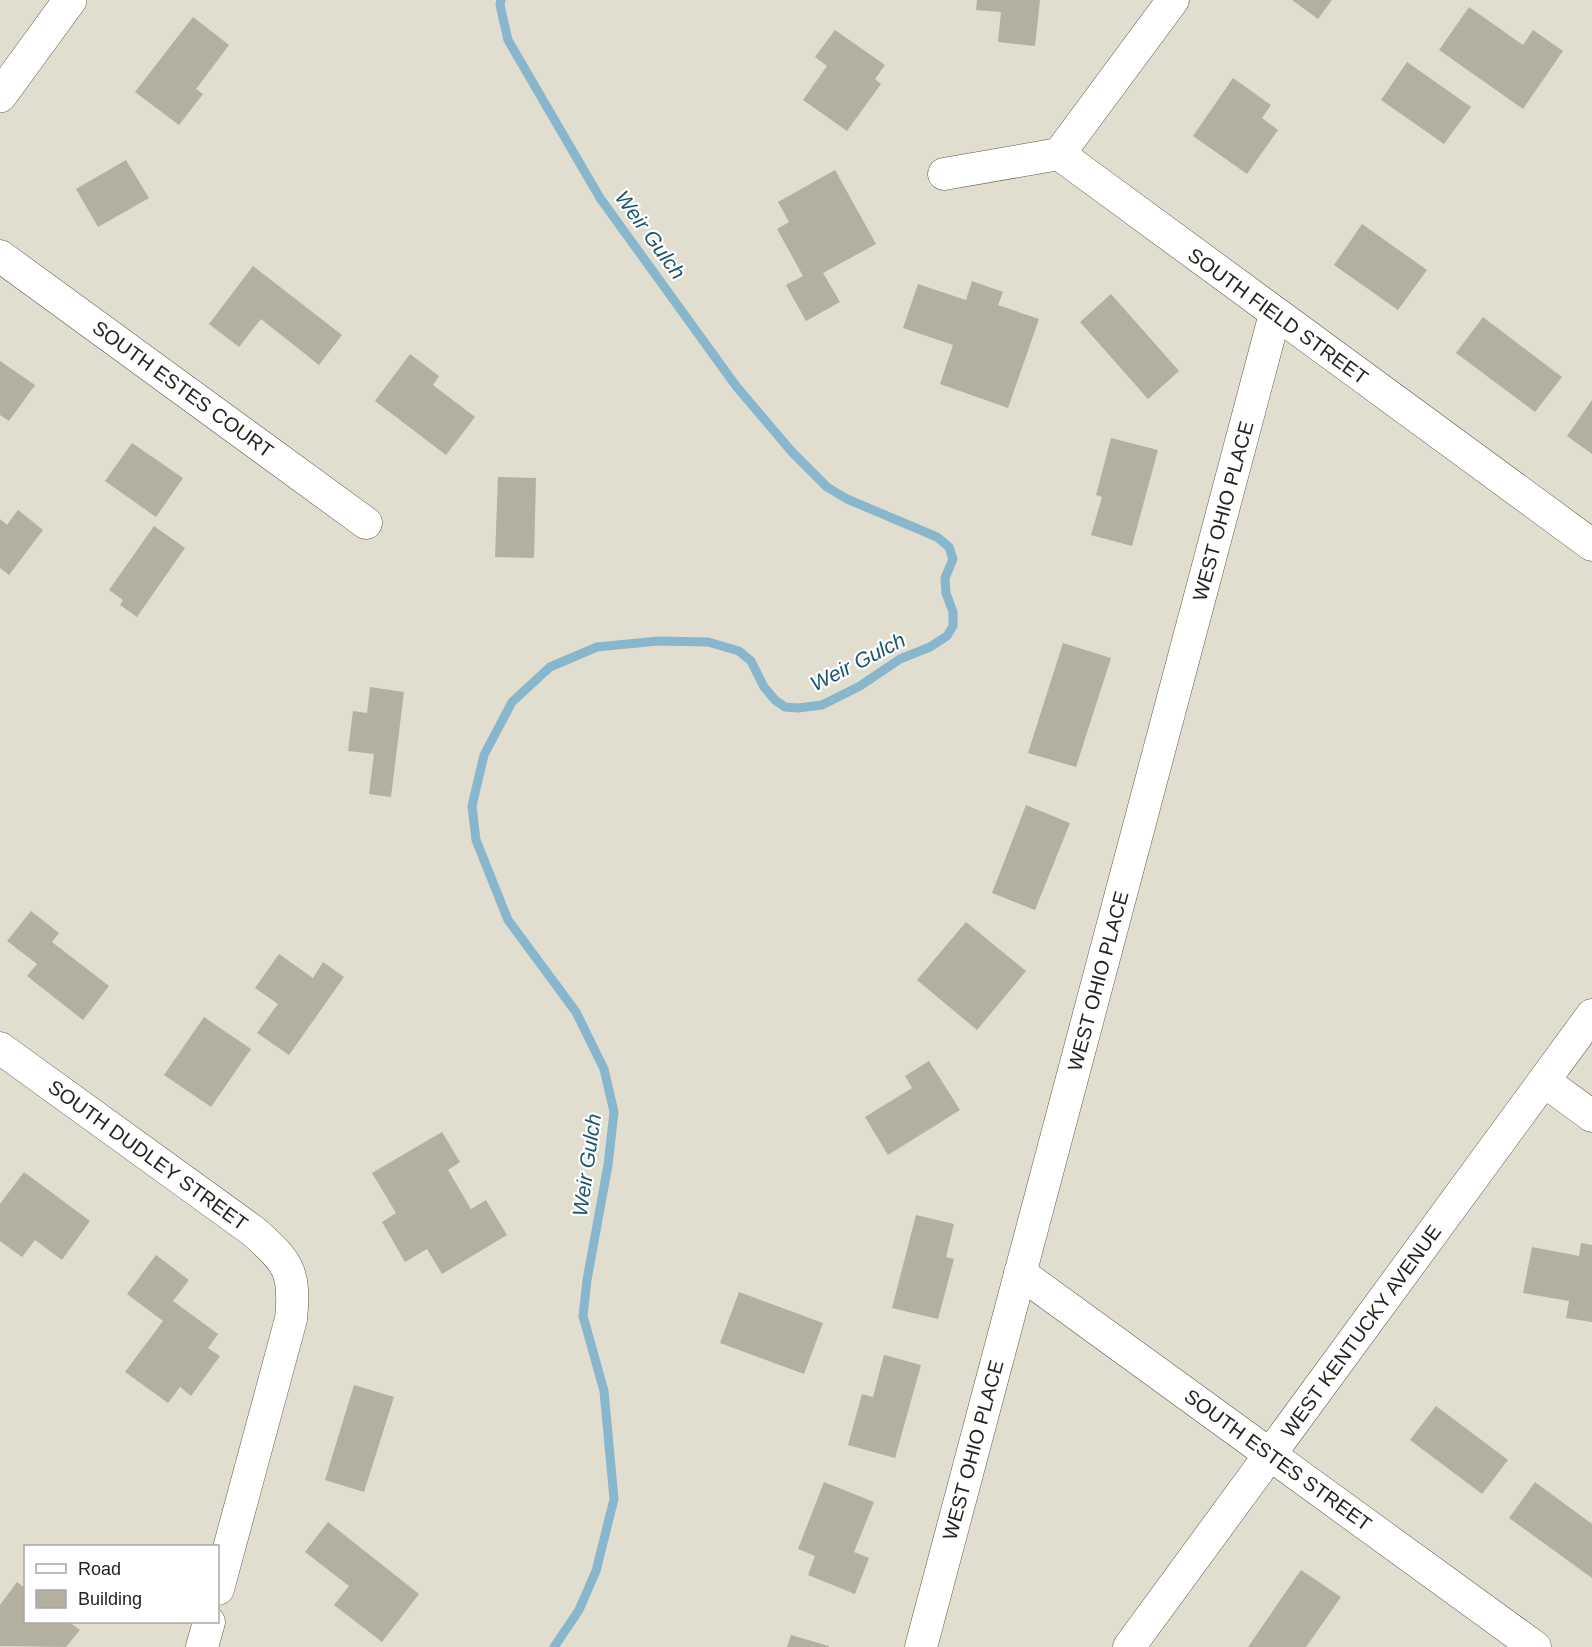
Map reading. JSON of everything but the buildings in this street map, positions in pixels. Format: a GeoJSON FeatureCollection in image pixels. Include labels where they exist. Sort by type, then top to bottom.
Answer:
{"type":"FeatureCollection","features":[{"type":"Feature","properties":{"kind":"main road"},"geometry":{"type":"LineString","coordinates":[[3,87],[70,0]]}},
{"type":"Feature","properties":{"kind":"street"},"geometry":{"type":"LineString","coordinates":[[944,174],[1059,154],[1173,0]]}},
{"type":"Feature","properties":{"kind":"street","name":"SOUTH FIELD STREET"},"geometry":{"type":"LineString","coordinates":[[1059,154],[1592,545]]}},
{"type":"Feature","properties":{"kind":"street","name":"SOUTH ESTES COURT"},"geometry":{"type":"LineString","coordinates":[[0,256],[366,523]]}},
{"type":"Feature","properties":{"kind":"street","name":"WEST OHIO PLACE"},"geometry":{"type":"LineString","coordinates":[[921,1647],[1275,314]]}},
{"type":"Feature","properties":{"kind":"street","name":"WEST KENTUCKY AVENUE"},"geometry":{"type":"LineString","coordinates":[[1129,1647],[1592,1016]]}},
{"type":"Feature","properties":{"kind":"street","name":"SOUTH DUDLEY STREET"},"geometry":{"type":"LineString","coordinates":[[0,1048],[253,1231],[273,1248],[289,1270],[293,1296],[291,1319],[219,1585]]}},
{"type":"Feature","properties":{"kind":"street"},"geometry":{"type":"LineString","coordinates":[[1544,1081],[1592,1116]]}},
{"type":"Feature","properties":{"kind":"street","name":"SOUTH ESTES STREET"},"geometry":{"type":"LineString","coordinates":[[1020,1273],[1535,1647]]}},
{"type":"Feature","properties":{"kind":"street"},"geometry":{"type":"LineString","coordinates":[[202,1647],[209,1623]]}},
{"type":"Feature","properties":{"kind":"waterway","name":"Weir Gulch"},"geometry":{"type":"LineString","coordinates":[[501,0],[500,5],[508,40],[600,198],[736,386],[792,452],[827,487],[847,499],[937,537],[949,547],[953,559],[945,578],[946,593],[953,612],[953,626],[947,636],[930,647],[900,659],[860,686],[822,705],[785,707],[775,700],[764,687],[751,661],[739,651],[708,642],[658,641],[597,647],[550,667],[512,702],[484,755],[472,806],[476,840],[508,920],[576,1012],[604,1069],[614,1112],[608,1165],[587,1280],[583,1316],[604,1391],[614,1499],[596,1571],[579,1610],[554,1647]]}}]}
